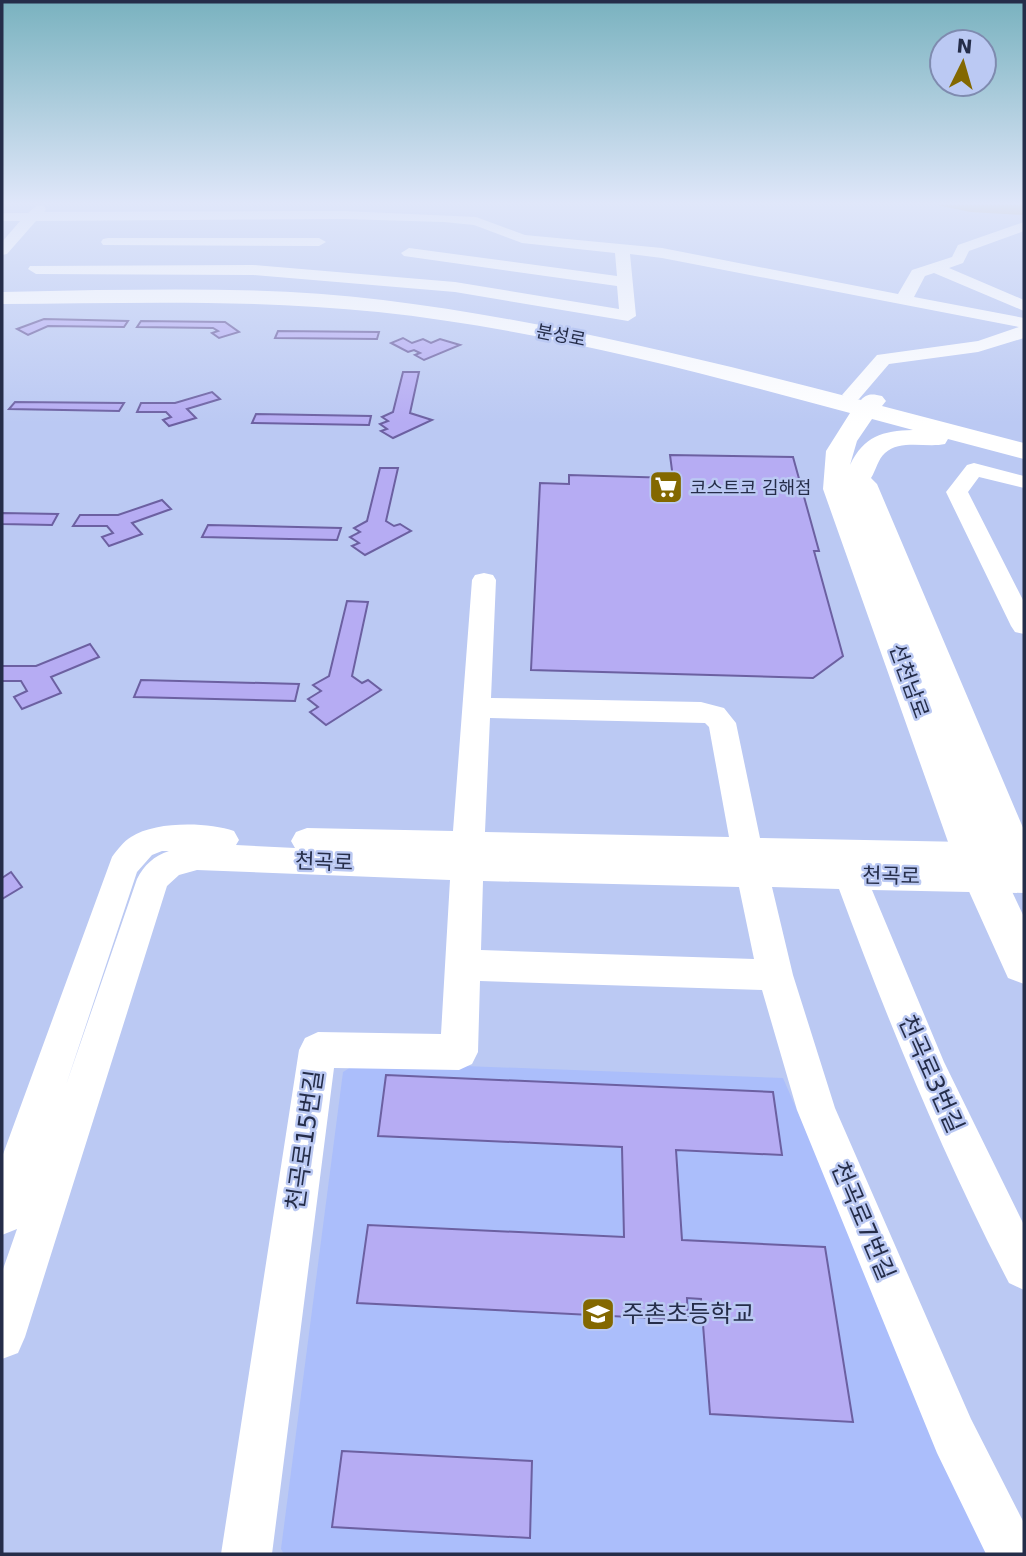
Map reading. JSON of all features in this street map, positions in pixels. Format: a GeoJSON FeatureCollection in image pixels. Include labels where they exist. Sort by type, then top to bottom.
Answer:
{"type":"FeatureCollection","features":[{"type":"Feature","properties":{"kind":"main road","name":"분성로"},"geometry":{"type":"LineString","coordinates":[[2,289],[175,285],[229,287],[346,294],[471,308],[610,334],[871,405],[1024,451]]}},
{"type":"Feature","properties":{"kind":"main road","name":"분성로"},"geometry":{"type":"LineString","coordinates":[[2,298],[228,296],[379,306],[581,338],[752,381],[1024,439]]}},
{"type":"Feature","properties":{"kind":"main road"},"geometry":{"type":"LineString","coordinates":[[752,381],[789,401],[811,423],[849,481],[872,449],[886,442],[908,438],[984,440]]}},
{"type":"Feature","properties":{"kind":"main road","name":"선천남로"},"geometry":{"type":"LineString","coordinates":[[871,405],[839,446],[834,468],[849,481],[1022,866]]}},
{"type":"Feature","properties":{"kind":"main road","name":"선천남로"},"geometry":{"type":"LineString","coordinates":[[849,481],[979,867],[1024,964]]}},
{"type":"Feature","properties":{"kind":"street"},"geometry":{"type":"LineString","coordinates":[[348,278],[455,287],[628,316],[625,278]]}},
{"type":"Feature","properties":{"kind":"street"},"geometry":{"type":"LineString","coordinates":[[401,282],[402,278]]}},
{"type":"Feature","properties":{"kind":"street"},"geometry":{"type":"LineString","coordinates":[[596,278],[625,282]]}},
{"type":"Feature","properties":{"kind":"street"},"geometry":{"type":"LineString","coordinates":[[788,278],[1024,323]]}},
{"type":"Feature","properties":{"kind":"street"},"geometry":{"type":"LineString","coordinates":[[902,300],[914,287],[917,278]]}},
{"type":"Feature","properties":{"kind":"street"},"geometry":{"type":"LineString","coordinates":[[958,278],[1024,306]]}},
{"type":"Feature","properties":{"kind":"street"},"geometry":{"type":"LineString","coordinates":[[871,405],[883,359],[990,343],[1024,331]]}},
{"type":"Feature","properties":{"kind":"street"},"geometry":{"type":"LineString","coordinates":[[1022,485],[974,469],[957,492],[1024,625]]}},
{"type":"Feature","properties":{"kind":"street","name":"천곡로15번길"},"geometry":{"type":"LineString","coordinates":[[246,1554],[318,1050],[459,1052],[467,856],[484,580]]}},
{"type":"Feature","properties":{"kind":"street","name":"천곡로7번길"},"geometry":{"type":"LineString","coordinates":[[476,708],[701,712],[714,715],[722,723],[775,975],[816,1110],[954,1436],[1013,1554]]}},
{"type":"Feature","properties":{"kind":"street","name":"천곡로"},"geometry":{"type":"LineString","coordinates":[[2,1214],[123,866],[141,846],[159,838],[467,856]]}},
{"type":"Feature","properties":{"kind":"street","name":"천곡로"},"geometry":{"type":"LineString","coordinates":[[2,1337],[153,879],[169,864],[197,857],[467,856],[979,867]]}},
{"type":"Feature","properties":{"kind":"street","name":"천곡로"},"geometry":{"type":"LineString","coordinates":[[750,862],[850,875],[979,867]]}},
{"type":"Feature","properties":{"kind":"street"},"geometry":{"type":"LineString","coordinates":[[979,867],[1022,866]]}},
{"type":"Feature","properties":{"kind":"street","name":"천곡로3번길"},"geometry":{"type":"LineString","coordinates":[[850,875],[907,1022],[1001,1226],[1024,1268]]}},
{"type":"Feature","properties":{"kind":"street"},"geometry":{"type":"LineString","coordinates":[[463,965],[775,975]]}},
{"type":"Feature","properties":{"kind":"shaded area","name":"주촌초등학교"},"geometry":{"type":"Polygon","coordinates":[[[359,1062],[783,1078],[989,1554],[284,1554],[281,1549],[343,1072],[359,1062]]]}},
{"type":"Feature","properties":{"kind":"building"},"geometry":{"type":"Polygon","coordinates":[[[44,319],[128,321],[124,327],[48,326],[28,335],[17,329],[44,319]]]}},
{"type":"Feature","properties":{"kind":"building"},"geometry":{"type":"Polygon","coordinates":[[[141,321],[225,322],[239,332],[219,338],[212,333],[218,331],[213,328],[137,327],[141,321]]]}},
{"type":"Feature","properties":{"kind":"building"},"geometry":{"type":"Polygon","coordinates":[[[278,331],[379,332],[377,339],[275,338],[278,331]]]}},
{"type":"Feature","properties":{"kind":"building"},"geometry":{"type":"Polygon","coordinates":[[[403,338],[412,343],[423,339],[431,343],[440,339],[460,345],[424,360],[415,355],[420,353],[414,350],[408,352],[391,343],[403,338]]]}},
{"type":"Feature","properties":{"kind":"building"},"geometry":{"type":"Polygon","coordinates":[[[403,372],[419,372],[410,413],[432,420],[393,438],[381,431],[387,429],[380,424],[388,421],[382,417],[393,412],[403,372]]]}},
{"type":"Feature","properties":{"kind":"building"},"geometry":{"type":"Polygon","coordinates":[[[212,392],[220,399],[187,409],[196,418],[169,426],[163,420],[171,417],[166,412],[137,412],[141,403],[175,403],[212,392]]]}},
{"type":"Feature","properties":{"kind":"building"},"geometry":{"type":"Polygon","coordinates":[[[15,402],[124,403],[119,411],[9,409],[15,402]]]}},
{"type":"Feature","properties":{"kind":"building"},"geometry":{"type":"Polygon","coordinates":[[[256,414],[371,416],[369,425],[252,423],[256,414]]]}},
{"type":"Feature","properties":{"kind":"building"},"geometry":{"type":"Polygon","coordinates":[[[670,455],[793,457],[819,551],[814,551],[843,656],[813,678],[531,670],[540,483],[569,484],[569,475],[673,478],[670,455]]]}},
{"type":"Feature","properties":{"kind":"building"},"geometry":{"type":"Polygon","coordinates":[[[380,468],[398,468],[386,521],[394,526],[400,524],[411,531],[365,555],[352,546],[359,543],[350,537],[360,532],[354,528],[367,521],[380,468]]]}},
{"type":"Feature","properties":{"kind":"building"},"geometry":{"type":"Polygon","coordinates":[[[162,500],[171,509],[132,523],[142,534],[109,546],[102,537],[113,533],[107,526],[73,526],[80,515],[118,515],[162,500]]]}},
{"type":"Feature","properties":{"kind":"building"},"geometry":{"type":"Polygon","coordinates":[[[2,513],[58,514],[52,525],[2,524],[2,513]]]}},
{"type":"Feature","properties":{"kind":"building"},"geometry":{"type":"Polygon","coordinates":[[[208,525],[341,528],[337,540],[202,537],[208,525]]]}},
{"type":"Feature","properties":{"kind":"building"},"geometry":{"type":"Polygon","coordinates":[[[347,601],[368,602],[352,676],[362,683],[368,680],[381,690],[326,725],[310,712],[318,707],[308,699],[321,691],[313,685],[329,676],[347,601]]]}},
{"type":"Feature","properties":{"kind":"building"},"geometry":{"type":"Polygon","coordinates":[[[90,644],[99,657],[51,677],[61,693],[22,709],[14,697],[27,691],[21,681],[2,681],[2,666],[36,666],[90,644]]]}},
{"type":"Feature","properties":{"kind":"building"},"geometry":{"type":"Polygon","coordinates":[[[141,680],[299,684],[295,701],[134,697],[141,680]]]}},
{"type":"Feature","properties":{"kind":"building"},"geometry":{"type":"Polygon","coordinates":[[[11,872],[22,887],[2,899],[2,878],[11,872]]]}},
{"type":"Feature","properties":{"kind":"building"},"geometry":{"type":"Polygon","coordinates":[[[386,1075],[773,1092],[782,1155],[676,1150],[682,1240],[825,1247],[853,1422],[710,1414],[701,1299],[687,1298],[688,1320],[357,1303],[368,1225],[624,1237],[622,1147],[378,1136],[386,1075]]]}},
{"type":"Feature","properties":{"kind":"building"},"geometry":{"type":"Polygon","coordinates":[[[342,1451],[532,1461],[530,1538],[332,1527],[342,1451]]]}},
{"type":"Feature","properties":{"kind":"place","name":"코스트코 김해점"},"geometry":{"type":"Point","coordinates":[666,487]}},
{"type":"Feature","properties":{"kind":"place","name":"주촌초등학교"},"geometry":{"type":"Point","coordinates":[598,1314]}}]}
